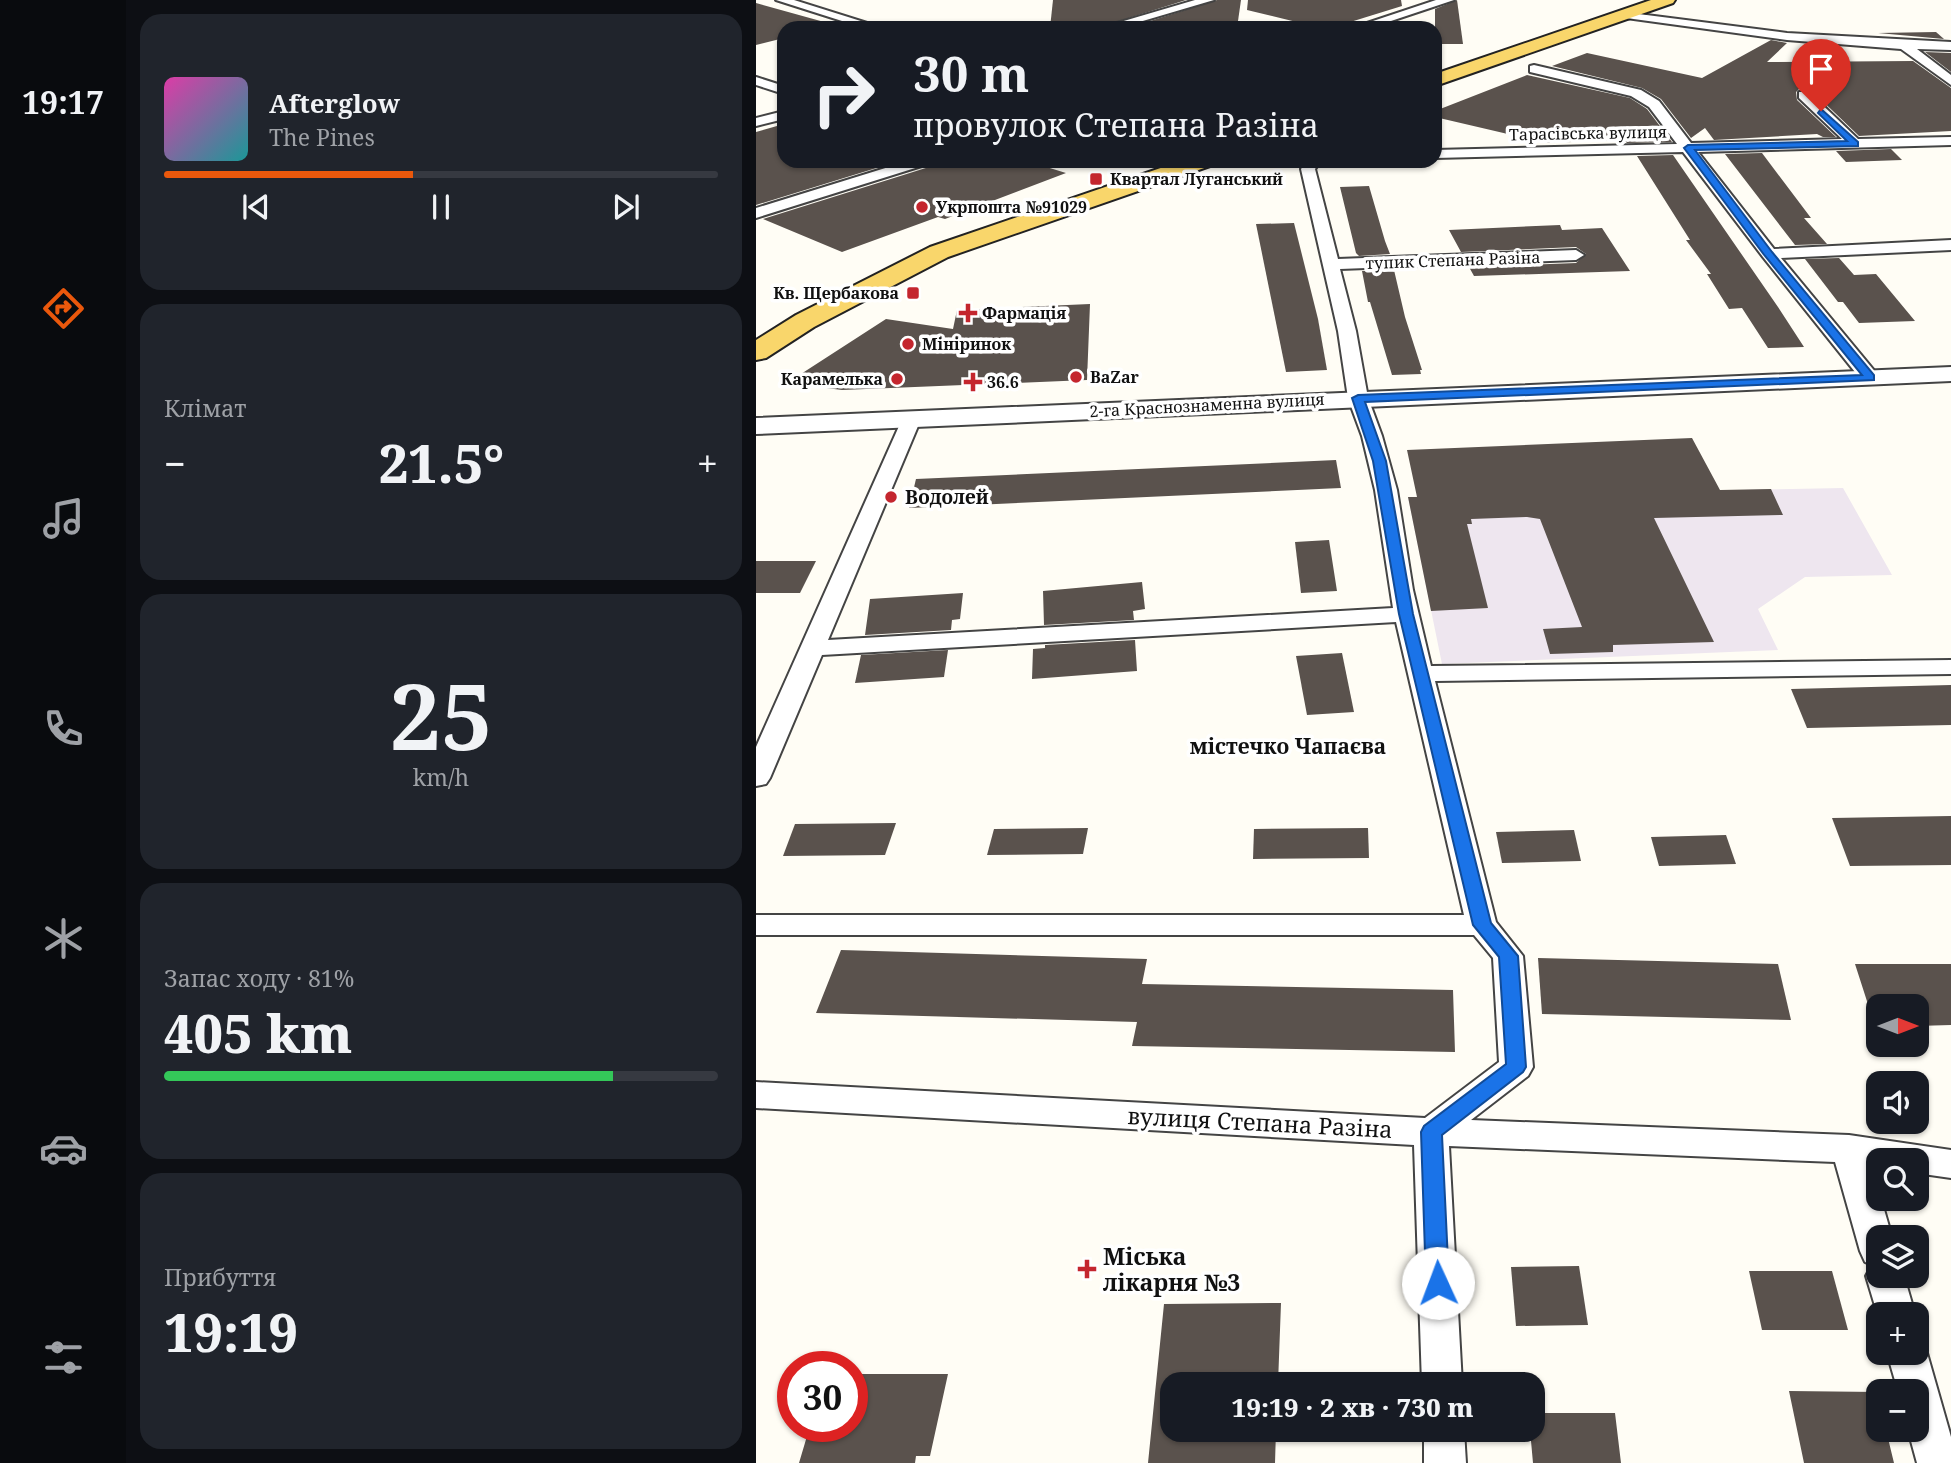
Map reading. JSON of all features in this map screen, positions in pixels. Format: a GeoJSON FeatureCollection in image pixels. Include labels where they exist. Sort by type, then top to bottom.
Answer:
{"type":"FeatureCollection","features":[{"type":"Feature","properties":{"kind":"main road"},"geometry":{"type":"LineString","coordinates":[[1442,78],[1667,0]]}},
{"type":"Feature","properties":{"kind":"main road"},"geometry":{"type":"LineString","coordinates":[[756,352],[805,321],[939,252],[1182,168]]}},
{"type":"Feature","properties":{"kind":"street"},"geometry":{"type":"LineString","coordinates":[[782,0],[853,21]]}},
{"type":"Feature","properties":{"kind":"street"},"geometry":{"type":"LineString","coordinates":[[1132,21],[1208,0]]}},
{"type":"Feature","properties":{"kind":"street"},"geometry":{"type":"LineString","coordinates":[[1380,21],[1448,0]]}},
{"type":"Feature","properties":{"kind":"street"},"geometry":{"type":"LineString","coordinates":[[1623,15],[1691,26],[1905,46],[1951,46]]}},
{"type":"Feature","properties":{"kind":"street"},"geometry":{"type":"LineString","coordinates":[[1905,46],[1951,81]]}},
{"type":"Feature","properties":{"kind":"street"},"geometry":{"type":"LineString","coordinates":[[1534,69],[1636,93],[1654,104],[1769,254],[1870,378]]}},
{"type":"Feature","properties":{"kind":"street"},"geometry":{"type":"LineString","coordinates":[[756,80],[777,88]]}},
{"type":"Feature","properties":{"kind":"street"},"geometry":{"type":"LineString","coordinates":[[1804,95],[1855,144]]}},
{"type":"Feature","properties":{"kind":"street"},"geometry":{"type":"LineString","coordinates":[[756,122],[777,117]]}},
{"type":"Feature","properties":{"kind":"street","name":"Тарасівська вулиця"},"geometry":{"type":"LineString","coordinates":[[1442,154],[1951,141]]}},
{"type":"Feature","properties":{"kind":"street"},"geometry":{"type":"LineString","coordinates":[[756,214],[901,168]]}},
{"type":"Feature","properties":{"kind":"street"},"geometry":{"type":"LineString","coordinates":[[1312,168],[1330,264],[1347,331],[1358,398],[1384,480],[1406,614],[1482,925],[1508,956],[1516,1067],[1431,1132],[1441,1372]]}},
{"type":"Feature","properties":{"kind":"street"},"geometry":{"type":"LineString","coordinates":[[1769,254],[1951,245]]}},
{"type":"Feature","properties":{"kind":"street","name":"тупик Степана Разіна"},"geometry":{"type":"LineString","coordinates":[[1330,264],[1576,255]]}},
{"type":"Feature","properties":{"kind":"street","name":"2-га Краснознаменна вулиця"},"geometry":{"type":"LineString","coordinates":[[756,426],[1951,374]]}},
{"type":"Feature","properties":{"kind":"street"},"geometry":{"type":"LineString","coordinates":[[756,778],[911,419]]}},
{"type":"Feature","properties":{"kind":"street"},"geometry":{"type":"LineString","coordinates":[[812,648],[1406,614]]}},
{"type":"Feature","properties":{"kind":"street"},"geometry":{"type":"LineString","coordinates":[[1421,674],[1951,667]]}},
{"type":"Feature","properties":{"kind":"street"},"geometry":{"type":"LineString","coordinates":[[756,925],[1482,925]]}},
{"type":"Feature","properties":{"kind":"street","name":"вулиця Степана Разіна"},"geometry":{"type":"LineString","coordinates":[[756,1095],[1431,1132],[1849,1149],[1951,1164]]}},
{"type":"Feature","properties":{"kind":"street"},"geometry":{"type":"LineString","coordinates":[[1849,1149],[1871,1225]]}},
{"type":"Feature","properties":{"kind":"street"},"geometry":{"type":"LineString","coordinates":[[1910,1365],[1938,1463]]}},
{"type":"Feature","properties":{"kind":"street"},"geometry":{"type":"LineString","coordinates":[[1444,1442],[1445,1463]]}},
{"type":"Feature","properties":{"kind":"shaded area"},"geometry":{"type":"Polygon","coordinates":[[[1843,488],[1892,575],[1805,577],[1758,609],[1778,650],[1442,664],[1408,497],[1843,488]]]}},
{"type":"Feature","properties":{"kind":"building"},"geometry":{"type":"Polygon","coordinates":[[[1053,0],[1186,0],[1119,21],[1051,21],[1053,0]]]}},
{"type":"Feature","properties":{"kind":"building"},"geometry":{"type":"Polygon","coordinates":[[[1217,0],[1241,0],[1238,21],[1150,21],[1217,0]]]}},
{"type":"Feature","properties":{"kind":"building"},"geometry":{"type":"Polygon","coordinates":[[[1248,0],[1401,0],[1402,6],[1354,21],[1292,21],[1247,10],[1248,0]]]}},
{"type":"Feature","properties":{"kind":"building"},"geometry":{"type":"Polygon","coordinates":[[[1457,0],[1463,44],[1442,44],[1442,21],[1435,21],[1435,9],[1457,0]]]}},
{"type":"Feature","properties":{"kind":"building"},"geometry":{"type":"Polygon","coordinates":[[[756,3],[821,21],[777,21],[777,40],[756,45],[756,3]]]}},
{"type":"Feature","properties":{"kind":"building"},"geometry":{"type":"Polygon","coordinates":[[[1936,32],[1944,39],[1878,33],[1936,32]]]}},
{"type":"Feature","properties":{"kind":"building"},"geometry":{"type":"Polygon","coordinates":[[[1771,40],[1787,43],[1767,62],[1913,61],[1951,88],[1951,131],[1859,136],[1811,90],[1799,89],[1796,92],[1797,100],[1836,137],[1817,134],[1714,140],[1705,128],[1691,138],[1661,99],[1642,88],[1552,66],[1587,53],[1702,78],[1771,40]]]}},
{"type":"Feature","properties":{"kind":"building"},"geometry":{"type":"Polygon","coordinates":[[[1925,52],[1951,53],[1951,72],[1925,52]]]}},
{"type":"Feature","properties":{"kind":"building"},"geometry":{"type":"Polygon","coordinates":[[[1527,75],[1630,98],[1647,109],[1672,142],[1627,143],[1624,140],[1546,143],[1442,119],[1442,108],[1527,75]]]}},
{"type":"Feature","properties":{"kind":"building"},"geometry":{"type":"Polygon","coordinates":[[[777,126],[777,168],[876,168],[756,205],[756,132],[777,126]]]}},
{"type":"Feature","properties":{"kind":"building"},"geometry":{"type":"Polygon","coordinates":[[[1891,149],[1902,160],[1846,162],[1836,151],[1891,149]]]}},
{"type":"Feature","properties":{"kind":"building"},"geometry":{"type":"Polygon","coordinates":[[[1762,153],[1811,218],[1804,218],[1827,244],[1795,245],[1725,154],[1762,153]]]}},
{"type":"Feature","properties":{"kind":"building"},"geometry":{"type":"Polygon","coordinates":[[[1673,155],[1804,347],[1768,348],[1742,308],[1729,309],[1707,274],[1711,274],[1686,240],[1690,240],[1637,156],[1673,155]]]}},
{"type":"Feature","properties":{"kind":"building"},"geometry":{"type":"Polygon","coordinates":[[[926,168],[1050,168],[1066,173],[945,219],[938,217],[842,252],[763,219],[926,168]]]}},
{"type":"Feature","properties":{"kind":"building"},"geometry":{"type":"Polygon","coordinates":[[[1369,186],[1390,254],[1359,256],[1356,253],[1340,187],[1369,186]]]}},
{"type":"Feature","properties":{"kind":"building"},"geometry":{"type":"Polygon","coordinates":[[[1294,223],[1318,319],[1327,370],[1286,372],[1256,224],[1294,223]]]}},
{"type":"Feature","properties":{"kind":"building"},"geometry":{"type":"Polygon","coordinates":[[[1560,225],[1562,230],[1602,228],[1630,271],[1474,276],[1469,267],[1576,263],[1586,254],[1576,247],[1461,252],[1449,230],[1560,225]]]}},
{"type":"Feature","properties":{"kind":"building"},"geometry":{"type":"Polygon","coordinates":[[[1839,258],[1854,275],[1876,274],[1915,321],[1859,323],[1843,302],[1838,302],[1805,259],[1839,258]]]}},
{"type":"Feature","properties":{"kind":"building"},"geometry":{"type":"Polygon","coordinates":[[[1394,270],[1421,374],[1392,375],[1368,302],[1362,271],[1394,270]]]}},
{"type":"Feature","properties":{"kind":"building"},"geometry":{"type":"Polygon","coordinates":[[[1090,304],[1087,380],[842,390],[787,383],[886,319],[953,329],[957,310],[1090,304]]]}},
{"type":"Feature","properties":{"kind":"building"},"geometry":{"type":"Polygon","coordinates":[[[1692,438],[1720,490],[1771,489],[1783,515],[1654,518],[1714,642],[1613,645],[1613,652],[1550,654],[1543,629],[1582,627],[1540,519],[1527,517],[1471,519],[1472,524],[1467,524],[1488,608],[1431,611],[1408,497],[1417,497],[1407,450],[1692,438]]]}},
{"type":"Feature","properties":{"kind":"building"},"geometry":{"type":"Polygon","coordinates":[[[1336,460],[1341,488],[909,508],[916,479],[1336,460]]]}},
{"type":"Feature","properties":{"kind":"building"},"geometry":{"type":"Polygon","coordinates":[[[1329,540],[1337,591],[1301,593],[1295,542],[1329,540]]]}},
{"type":"Feature","properties":{"kind":"building"},"geometry":{"type":"Polygon","coordinates":[[[756,561],[816,561],[800,593],[756,593],[756,561]]]}},
{"type":"Feature","properties":{"kind":"building"},"geometry":{"type":"Polygon","coordinates":[[[1142,582],[1145,609],[1133,611],[1134,620],[1044,625],[1043,591],[1142,582]]]}},
{"type":"Feature","properties":{"kind":"building"},"geometry":{"type":"Polygon","coordinates":[[[963,593],[960,619],[952,620],[951,630],[865,635],[870,599],[963,593]]]}},
{"type":"Feature","properties":{"kind":"building"},"geometry":{"type":"Polygon","coordinates":[[[1135,640],[1137,671],[1032,679],[1033,649],[1045,648],[1045,645],[1135,640]]]}},
{"type":"Feature","properties":{"kind":"building"},"geometry":{"type":"Polygon","coordinates":[[[948,650],[944,677],[855,683],[861,655],[948,650]]]}},
{"type":"Feature","properties":{"kind":"building"},"geometry":{"type":"Polygon","coordinates":[[[1342,653],[1354,712],[1307,715],[1296,656],[1342,653]]]}},
{"type":"Feature","properties":{"kind":"building"},"geometry":{"type":"Polygon","coordinates":[[[1951,685],[1951,725],[1807,728],[1791,689],[1951,685]]]}},
{"type":"Feature","properties":{"kind":"building"},"geometry":{"type":"Polygon","coordinates":[[[1951,816],[1951,865],[1850,866],[1832,818],[1951,816]]]}},
{"type":"Feature","properties":{"kind":"building"},"geometry":{"type":"Polygon","coordinates":[[[896,823],[885,855],[783,856],[795,824],[896,823]]]}},
{"type":"Feature","properties":{"kind":"building"},"geometry":{"type":"Polygon","coordinates":[[[1088,828],[1083,854],[987,855],[994,829],[1088,828]]]}},
{"type":"Feature","properties":{"kind":"building"},"geometry":{"type":"Polygon","coordinates":[[[1368,828],[1369,858],[1253,859],[1254,829],[1368,828]]]}},
{"type":"Feature","properties":{"kind":"building"},"geometry":{"type":"Polygon","coordinates":[[[1574,830],[1581,861],[1502,863],[1496,832],[1574,830]]]}},
{"type":"Feature","properties":{"kind":"building"},"geometry":{"type":"Polygon","coordinates":[[[1726,835],[1736,864],[1659,866],[1651,837],[1726,835]]]}},
{"type":"Feature","properties":{"kind":"building"},"geometry":{"type":"Polygon","coordinates":[[[841,950],[1147,959],[1142,984],[1453,990],[1455,1052],[1132,1046],[1137,1022],[816,1013],[841,950]]]}},
{"type":"Feature","properties":{"kind":"building"},"geometry":{"type":"Polygon","coordinates":[[[1538,958],[1778,964],[1791,1020],[1542,1014],[1538,958]]]}},
{"type":"Feature","properties":{"kind":"building"},"geometry":{"type":"Polygon","coordinates":[[[1855,964],[1951,964],[1951,1025],[1929,1026],[1929,994],[1866,994],[1866,998],[1855,964]]]}},
{"type":"Feature","properties":{"kind":"building"},"geometry":{"type":"Polygon","coordinates":[[[1579,1266],[1588,1325],[1516,1326],[1511,1267],[1579,1266]]]}},
{"type":"Feature","properties":{"kind":"building"},"geometry":{"type":"Polygon","coordinates":[[[1749,1271],[1832,1271],[1848,1330],[1762,1330],[1749,1271]]]}},
{"type":"Feature","properties":{"kind":"building"},"geometry":{"type":"Polygon","coordinates":[[[1281,1303],[1278,1372],[1160,1372],[1160,1442],[1276,1442],[1275,1463],[1148,1463],[1164,1304],[1281,1303]]]}},
{"type":"Feature","properties":{"kind":"building"},"geometry":{"type":"Polygon","coordinates":[[[868,1374],[948,1374],[930,1456],[916,1456],[915,1463],[799,1463],[805,1442],[868,1442],[868,1374]]]}},
{"type":"Feature","properties":{"kind":"building"},"geometry":{"type":"Polygon","coordinates":[[[1789,1391],[1866,1392],[1866,1442],[1889,1442],[1894,1463],[1804,1463],[1789,1391]]]}},
{"type":"Feature","properties":{"kind":"building"},"geometry":{"type":"Polygon","coordinates":[[[1545,1413],[1615,1413],[1621,1463],[1533,1463],[1531,1442],[1545,1442],[1545,1413]]]}},
{"type":"Feature","properties":{"kind":"place","name":"Квартал Луганський"},"geometry":{"type":"Point","coordinates":[1096,179]}},
{"type":"Feature","properties":{"kind":"place","name":"Укрпошта №91029"},"geometry":{"type":"Point","coordinates":[922,207]}},
{"type":"Feature","properties":{"kind":"place","name":"Кв. Щербакова"},"geometry":{"type":"Point","coordinates":[913,293]}},
{"type":"Feature","properties":{"kind":"place","name":"Фармація"},"geometry":{"type":"Point","coordinates":[968,313]}},
{"type":"Feature","properties":{"kind":"place","name":"Мініринок"},"geometry":{"type":"Point","coordinates":[908,344]}},
{"type":"Feature","properties":{"kind":"place","name":"BaZar"},"geometry":{"type":"Point","coordinates":[1076,377]}},
{"type":"Feature","properties":{"kind":"place","name":"Карамелька"},"geometry":{"type":"Point","coordinates":[897,379]}},
{"type":"Feature","properties":{"kind":"place","name":"36.6"},"geometry":{"type":"Point","coordinates":[973,382]}},
{"type":"Feature","properties":{"kind":"place","name":"Водолей"},"geometry":{"type":"Point","coordinates":[891,497]}},
{"type":"Feature","properties":{"kind":"place","name":"Міська лікарня №3"},"geometry":{"type":"Point","coordinates":[1087,1269]}},
{"type":"Feature","properties":{"kind":"district","name":"містечко Чапаєва"},"geometry":{"type":"Point","coordinates":[1288,746]}},
{"type":"Feature","properties":{"kind":"route"},"geometry":{"type":"LineString","coordinates":[[1438,1283],[1431,1132],[1516,1067],[1508,956],[1482,925],[1406,614],[1386,490],[1372,436],[1358,398],[1870,378],[1769,254],[1688,148],[1855,144],[1821,111]]}}]}
